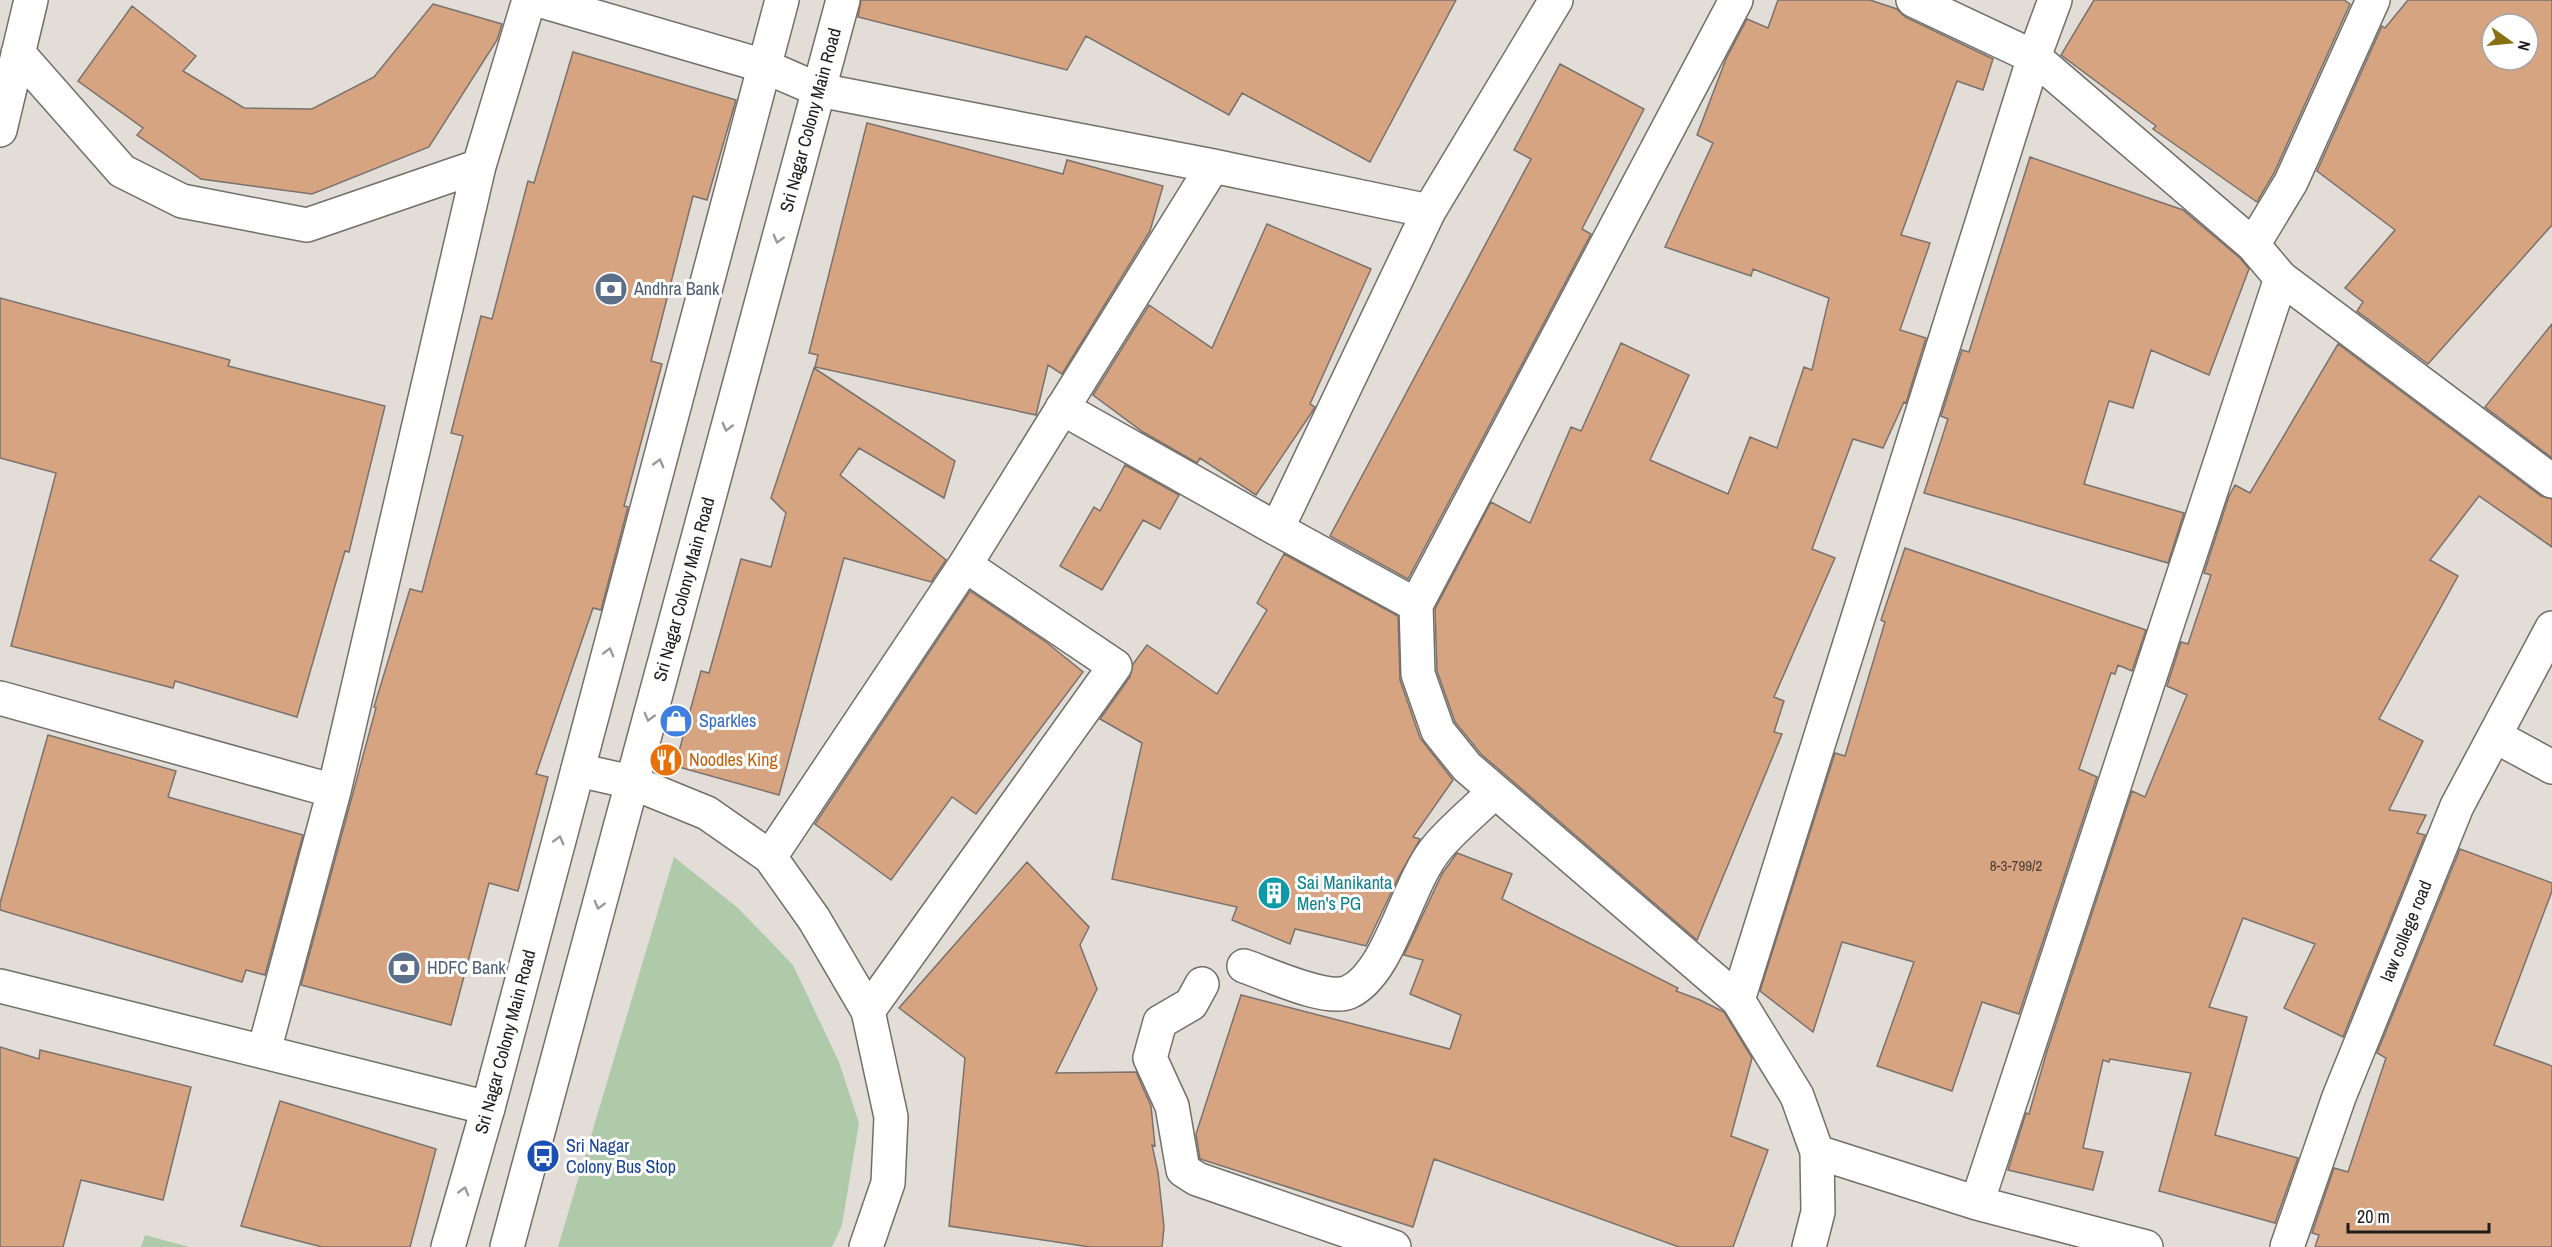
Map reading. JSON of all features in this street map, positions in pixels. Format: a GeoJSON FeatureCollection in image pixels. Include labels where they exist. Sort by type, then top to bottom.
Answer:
{"type":"FeatureCollection","features":[{"type":"Feature","properties":{"kind":"street"},"geometry":{"type":"LineString","coordinates":[[0,130],[31,0]]}},
{"type":"Feature","properties":{"kind":"street"},"geometry":{"type":"LineString","coordinates":[[264,1051],[334,791],[480,166],[529,0]]}},
{"type":"Feature","properties":{"kind":"street"},"geometry":{"type":"LineString","coordinates":[[538,0],[764,66],[819,90],[1212,166],[1429,212]]}},
{"type":"Feature","properties":{"kind":"street","name":"Sri Nagar Colony Main Road"},"geometry":{"type":"LineString","coordinates":[[448,1247],[488,1108],[782,0]]}},
{"type":"Feature","properties":{"kind":"street","name":"Sri Nagar Colony Main Road"},"geometry":{"type":"LineString","coordinates":[[507,1247],[843,0]]}},
{"type":"Feature","properties":{"kind":"street"},"geometry":{"type":"LineString","coordinates":[[1277,530],[1429,212],[1556,0]]}},
{"type":"Feature","properties":{"kind":"street"},"geometry":{"type":"LineString","coordinates":[[1736,0],[1416,605],[1418,674],[1438,731],[1467,767],[1738,1000],[1797,1096],[1817,1152],[1818,1212],[1809,1247]]}},
{"type":"Feature","properties":{"kind":"street"},"geometry":{"type":"LineString","coordinates":[[1913,0],[2034,57],[2253,245],[2281,278],[2552,481]]}},
{"type":"Feature","properties":{"kind":"street"},"geometry":{"type":"LineString","coordinates":[[1738,1000],[2034,57],[2055,0]]}},
{"type":"Feature","properties":{"kind":"street"},"geometry":{"type":"LineString","coordinates":[[2253,245],[2291,183],[2373,0]]}},
{"type":"Feature","properties":{"kind":"street"},"geometry":{"type":"LineString","coordinates":[[18,53],[122,171],[182,201],[307,225],[480,166]]}},
{"type":"Feature","properties":{"kind":"street"},"geometry":{"type":"LineString","coordinates":[[770,857],[965,565],[1212,166]]}},
{"type":"Feature","properties":{"kind":"street"},"geometry":{"type":"LineString","coordinates":[[1977,1203],[2281,278]]}},
{"type":"Feature","properties":{"kind":"street"},"geometry":{"type":"LineString","coordinates":[[1062,408],[1277,530],[1416,605]]}},
{"type":"Feature","properties":{"kind":"street"},"geometry":{"type":"LineString","coordinates":[[868,1011],[1115,666],[965,565]]}},
{"type":"Feature","properties":{"kind":"street","name":"law college road"},"geometry":{"type":"LineString","coordinates":[[2287,1247],[2339,1097],[2457,806],[2552,628]]}},
{"type":"Feature","properties":{"kind":"street"},"geometry":{"type":"LineString","coordinates":[[0,698],[334,791]]}},
{"type":"Feature","properties":{"kind":"street"},"geometry":{"type":"LineString","coordinates":[[2495,736],[2552,767]]}},
{"type":"Feature","properties":{"kind":"street"},"geometry":{"type":"LineString","coordinates":[[578,770],[631,782],[707,813],[770,857],[814,919],[868,1011],[891,1117],[888,1183],[866,1247]]}},
{"type":"Feature","properties":{"kind":"street"},"geometry":{"type":"LineString","coordinates":[[1244,966],[1326,994],[1348,992],[1371,976],[1382,957],[1416,881],[1436,849],[1495,791]]}},
{"type":"Feature","properties":{"kind":"street"},"geometry":{"type":"LineString","coordinates":[[1202,984],[1191,1004],[1160,1022],[1150,1058],[1172,1106],[1184,1170],[1197,1179],[1394,1247]]}},
{"type":"Feature","properties":{"kind":"street"},"geometry":{"type":"LineString","coordinates":[[0,986],[488,1108]]}},
{"type":"Feature","properties":{"kind":"street"},"geometry":{"type":"LineString","coordinates":[[1817,1152],[1977,1203],[2146,1247]]}},
{"type":"Feature","properties":{"kind":"green space"},"geometry":{"type":"Polygon","coordinates":[[[674,857],[738,908],[793,965],[839,1062],[859,1123],[842,1225],[832,1247],[558,1247],[674,857]]]}},
{"type":"Feature","properties":{"kind":"green space"},"geometry":{"type":"Polygon","coordinates":[[[145,1235],[189,1247],[141,1247],[145,1235]]]}},
{"type":"Feature","properties":{"kind":"building"},"geometry":{"type":"Polygon","coordinates":[[[861,0],[1456,0],[1370,162],[1242,93],[1229,115],[1086,36],[1067,70],[858,17],[861,0]]]}},
{"type":"Feature","properties":{"kind":"building"},"geometry":{"type":"Polygon","coordinates":[[[1778,0],[1870,0],[1897,9],[1905,17],[1993,59],[1983,90],[1957,81],[1901,235],[1930,243],[1900,330],[1926,338],[1906,403],[1904,402],[1883,448],[1853,439],[1812,549],[1835,558],[1774,697],[1784,701],[1774,732],[1782,734],[1697,940],[1481,754],[1455,722],[1437,671],[1435,609],[1491,502],[1530,523],[1571,427],[1581,431],[1621,343],[1689,375],[1650,460],[1728,494],[1750,437],[1777,448],[1804,367],[1812,370],[1829,298],[1753,269],[1751,276],[1665,247],[1713,143],[1697,135],[1726,59],[1747,19],[1768,28],[1778,0]]]}},
{"type":"Feature","properties":{"kind":"building"},"geometry":{"type":"Polygon","coordinates":[[[2094,0],[2344,0],[2350,4],[2274,173],[2257,202],[2153,129],[2156,126],[2061,55],[2094,0]]]}},
{"type":"Feature","properties":{"kind":"building"},"geometry":{"type":"Polygon","coordinates":[[[2408,0],[2552,0],[2552,225],[2428,364],[2357,311],[2363,302],[2345,288],[2395,230],[2317,171],[2382,26],[2385,28],[2408,0]]]}},
{"type":"Feature","properties":{"kind":"building"},"geometry":{"type":"Polygon","coordinates":[[[433,4],[502,24],[497,40],[429,147],[312,194],[201,179],[137,135],[143,128],[78,81],[132,6],[196,56],[183,71],[244,108],[312,109],[374,77],[433,4]]]}},
{"type":"Feature","properties":{"kind":"building"},"geometry":{"type":"Polygon","coordinates":[[[573,52],[736,100],[707,200],[693,196],[651,361],[662,364],[624,506],[628,507],[601,610],[593,608],[536,774],[548,777],[518,891],[489,883],[451,1025],[301,985],[376,708],[374,707],[410,589],[422,592],[463,436],[451,433],[481,316],[492,319],[528,181],[534,183],[573,52]]]}},
{"type":"Feature","properties":{"kind":"building"},"geometry":{"type":"Polygon","coordinates":[[[1560,64],[1644,109],[1582,229],[1591,234],[1408,579],[1330,536],[1531,159],[1514,150],[1560,64]]]}},
{"type":"Feature","properties":{"kind":"building"},"geometry":{"type":"Polygon","coordinates":[[[867,123],[1063,174],[1067,160],[1163,186],[1150,231],[1062,374],[1048,365],[1036,415],[815,367],[818,355],[809,353],[867,123]]]}},
{"type":"Feature","properties":{"kind":"building"},"geometry":{"type":"Polygon","coordinates":[[[2030,157],[2183,210],[2240,258],[2249,269],[2209,375],[2151,350],[2133,408],[2109,401],[2084,484],[2184,513],[2168,563],[1924,493],[1948,419],[1941,416],[1962,350],[1969,352],[2030,157]]]}},
{"type":"Feature","properties":{"kind":"building"},"geometry":{"type":"Polygon","coordinates":[[[1267,224],[1371,269],[1310,404],[1315,407],[1256,495],[1200,458],[1197,463],[1143,432],[1093,395],[1149,305],[1212,348],[1267,224]]]}},
{"type":"Feature","properties":{"kind":"building"},"geometry":{"type":"Polygon","coordinates":[[[0,298],[230,360],[228,366],[385,406],[349,552],[345,551],[297,717],[175,681],[173,688],[11,646],[56,473],[0,458],[0,298]]]}},
{"type":"Feature","properties":{"kind":"building"},"geometry":{"type":"Polygon","coordinates":[[[2552,324],[2552,458],[2485,407],[2552,324]]]}},
{"type":"Feature","properties":{"kind":"building"},"geometry":{"type":"Polygon","coordinates":[[[2338,344],[2541,496],[2552,499],[2552,547],[2479,496],[2430,560],[2458,576],[2379,719],[2423,741],[2389,810],[2426,815],[2417,833],[2425,835],[2343,1037],[2284,1008],[2315,944],[2243,918],[2209,1007],[2247,1017],[2215,1135],[2298,1158],[2275,1223],[2159,1191],[2191,1073],[2110,1059],[2109,1062],[2103,1060],[2083,1148],[2103,1152],[2093,1190],[2008,1170],[2026,1113],[2029,1114],[2047,1051],[2132,791],[2145,797],[2187,695],[2167,686],[2181,642],[2188,644],[2211,575],[2204,573],[2229,496],[2235,485],[2250,493],[2338,344]]]}},
{"type":"Feature","properties":{"kind":"building"},"geometry":{"type":"Polygon","coordinates":[[[814,368],[955,461],[944,498],[859,448],[840,475],[946,560],[931,582],[844,558],[779,795],[675,766],[701,671],[709,673],[741,559],[771,567],[786,513],[771,498],[814,368]]]}},
{"type":"Feature","properties":{"kind":"building"},"geometry":{"type":"Polygon","coordinates":[[[1125,465],[1179,495],[1160,529],[1143,520],[1102,590],[1060,566],[1094,507],[1100,511],[1125,465]]]}},
{"type":"Feature","properties":{"kind":"building"},"geometry":{"type":"Polygon","coordinates":[[[1905,548],[2146,630],[2132,671],[2118,665],[2115,674],[2111,673],[2079,769],[2097,777],[2019,1014],[1982,1002],[1952,1091],[1877,1066],[1914,962],[1842,942],[1813,1032],[1760,991],[1835,753],[1845,756],[1885,622],[1881,620],[1905,548]]]}},
{"type":"Feature","properties":{"kind":"building"},"geometry":{"type":"Polygon","coordinates":[[[1284,554],[1398,616],[1400,680],[1420,738],[1453,780],[1413,837],[1420,839],[1399,876],[1366,946],[1295,929],[1290,944],[1232,920],[1237,907],[1112,879],[1142,743],[1100,719],[1130,677],[1133,664],[1147,645],[1217,694],[1267,610],[1257,603],[1284,554]]]}},
{"type":"Feature","properties":{"kind":"building"},"geometry":{"type":"Polygon","coordinates":[[[970,591],[1046,642],[1083,672],[976,814],[952,797],[891,880],[815,824],[970,591]]]}},
{"type":"Feature","properties":{"kind":"building"},"geometry":{"type":"Polygon","coordinates":[[[48,735],[176,771],[168,797],[303,835],[265,975],[246,970],[242,982],[0,910],[0,903],[48,735]]]}},
{"type":"Feature","properties":{"kind":"building"},"geometry":{"type":"Polygon","coordinates":[[[2460,849],[2552,883],[2552,891],[2494,1045],[2552,1066],[2552,1247],[2315,1247],[2319,1235],[2312,1233],[2334,1168],[2348,1172],[2386,1058],[2377,1053],[2460,849]]]}},
{"type":"Feature","properties":{"kind":"building"},"geometry":{"type":"Polygon","coordinates":[[[1457,853],[1512,874],[1502,899],[1678,988],[1676,991],[1724,1012],[1752,1058],[1731,1136],[1768,1150],[1733,1247],[1679,1247],[1434,1159],[1413,1227],[1200,1159],[1196,1134],[1241,995],[1450,1049],[1461,1015],[1410,994],[1423,960],[1404,955],[1442,874],[1457,853]]]}},
{"type":"Feature","properties":{"kind":"building"},"geometry":{"type":"Polygon","coordinates":[[[1027,862],[1089,927],[1080,945],[1097,989],[1056,1073],[1136,1072],[1151,1106],[1155,1146],[1152,1145],[1158,1172],[1164,1227],[1162,1247],[1090,1247],[949,1226],[965,1058],[899,1008],[1027,862]]]}},
{"type":"Feature","properties":{"kind":"building"},"geometry":{"type":"Polygon","coordinates":[[[0,1047],[39,1059],[40,1050],[191,1087],[163,1200],[81,1180],[63,1247],[0,1247],[0,1047]]]}},
{"type":"Feature","properties":{"kind":"building"},"geometry":{"type":"Polygon","coordinates":[[[280,1101],[436,1149],[410,1247],[322,1247],[241,1226],[280,1101]]]}},
{"type":"Feature","properties":{"kind":"place","name":"Andhra Bank"},"geometry":{"type":"Point","coordinates":[611,289]}},
{"type":"Feature","properties":{"kind":"place","name":"Sparkles"},"geometry":{"type":"Point","coordinates":[676,721]}},
{"type":"Feature","properties":{"kind":"place","name":"Noodles King"},"geometry":{"type":"Point","coordinates":[666,760]}},
{"type":"Feature","properties":{"kind":"place","name":"Sai Manikanta Men's PG"},"geometry":{"type":"Point","coordinates":[1274,893]}},
{"type":"Feature","properties":{"kind":"place","name":"HDFC Bank"},"geometry":{"type":"Point","coordinates":[404,968]}},
{"type":"Feature","properties":{"kind":"place","name":"Sri Nagar Colony Bus Stop"},"geometry":{"type":"Point","coordinates":[543,1156]}}]}
